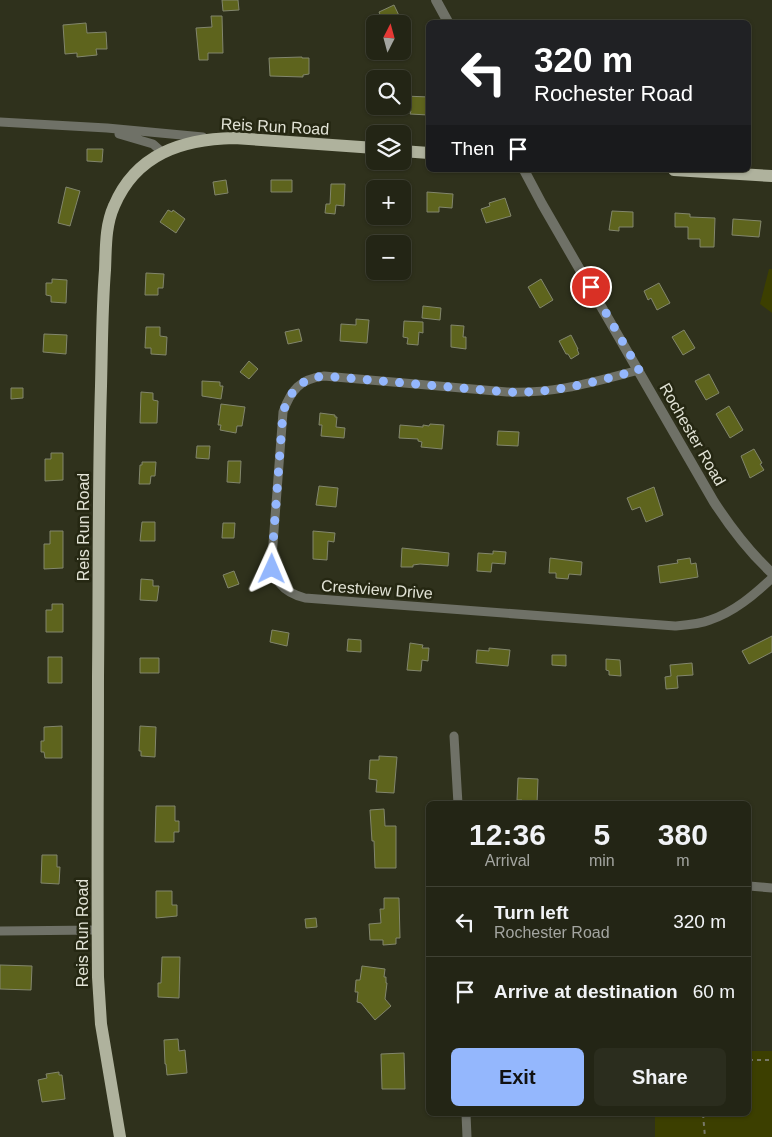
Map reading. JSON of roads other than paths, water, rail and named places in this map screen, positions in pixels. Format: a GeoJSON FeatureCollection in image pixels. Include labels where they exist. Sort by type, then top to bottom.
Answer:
{"type":"FeatureCollection","features":[{"type":"Feature","properties":{"kind":"main road","name":"Reis Run Road"},"geometry":{"type":"LineString","coordinates":[[120,1137],[101,1024],[98,930],[99,464],[106,238],[113,208],[122,190],[140,169],[162,152],[186,144],[216,138],[234,138],[366,147]]}},
{"type":"Feature","properties":{"kind":"main road"},"geometry":{"type":"LineString","coordinates":[[411,152],[426,153]]}},
{"type":"Feature","properties":{"kind":"main road"},"geometry":{"type":"LineString","coordinates":[[707,172],[772,176]]}},
{"type":"Feature","properties":{"kind":"street"},"geometry":{"type":"LineString","coordinates":[[436,0],[447,20]]}},
{"type":"Feature","properties":{"kind":"street"},"geometry":{"type":"LineString","coordinates":[[0,122],[107,128],[216,138]]}},
{"type":"Feature","properties":{"kind":"street"},"geometry":{"type":"LineString","coordinates":[[107,128],[121,135],[153,144],[162,152]]}},
{"type":"Feature","properties":{"kind":"street","name":"Rochester Road"},"geometry":{"type":"LineString","coordinates":[[525,172],[700,479],[726,520],[754,556],[772,574]]}},
{"type":"Feature","properties":{"kind":"street","name":"Crestview Drive"},"geometry":{"type":"LineString","coordinates":[[639,370],[560,390],[534,393],[324,376],[306,381],[293,391],[283,412],[272,557],[272,569],[278,581],[294,595],[305,598],[675,626],[710,620],[724,614],[752,596],[772,578]]}},
{"type":"Feature","properties":{"kind":"street"},"geometry":{"type":"LineString","coordinates":[[454,736],[458,801]]}},
{"type":"Feature","properties":{"kind":"street"},"geometry":{"type":"LineString","coordinates":[[751,886],[772,888]]}},
{"type":"Feature","properties":{"kind":"street"},"geometry":{"type":"LineString","coordinates":[[0,931],[98,930]]}},
{"type":"Feature","properties":{"kind":"street"},"geometry":{"type":"LineString","coordinates":[[466,1116],[467,1137]]}}]}
